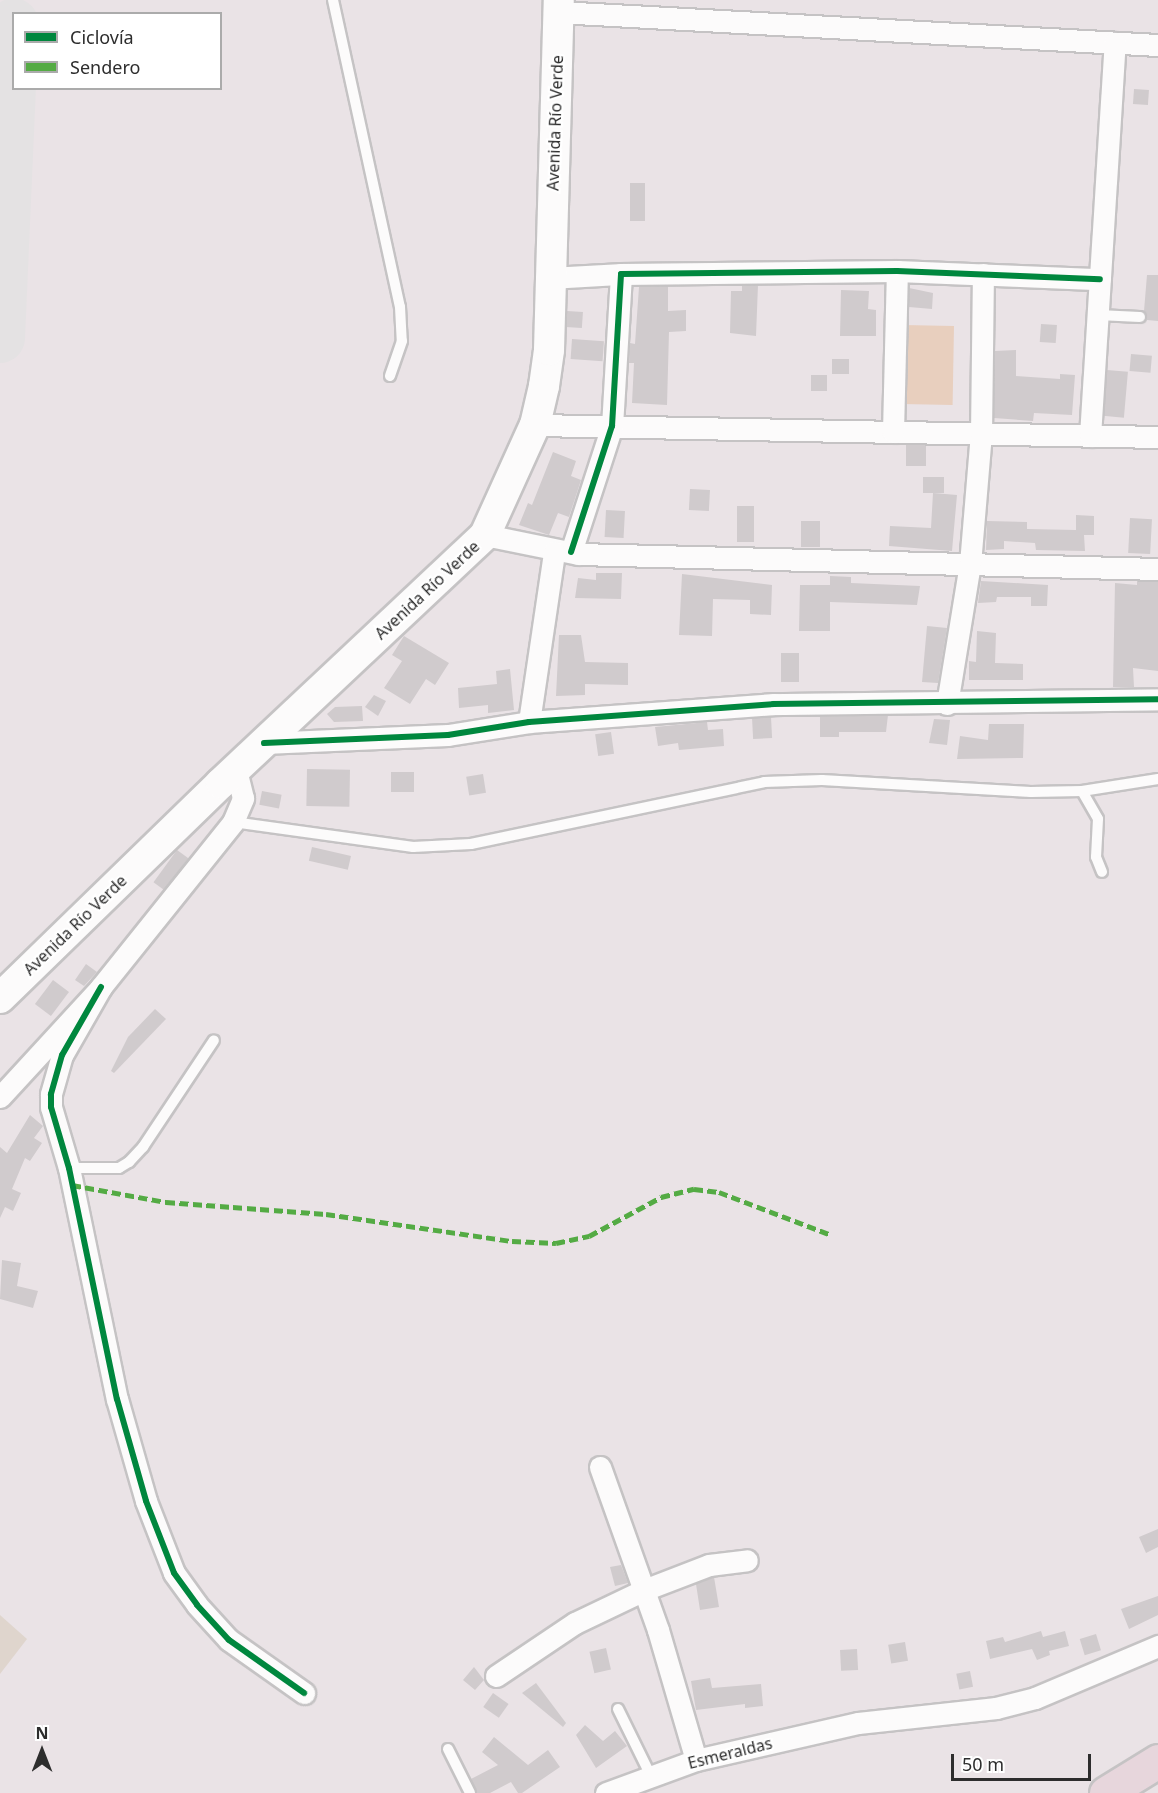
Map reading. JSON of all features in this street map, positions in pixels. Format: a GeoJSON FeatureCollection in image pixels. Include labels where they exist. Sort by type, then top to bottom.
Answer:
{"type":"FeatureCollection","features":[{"type":"Feature","properties":{"kind":"highway"},"geometry":{"type":"LineString","coordinates":[[1106,1793],[1158,1761]]}},
{"type":"Feature","properties":{"kind":"main road","name":"Avenida Río Verde"},"geometry":{"type":"LineString","coordinates":[[0,998],[236,769],[485,535],[535,425],[549,350],[559,6]]}},
{"type":"Feature","properties":{"kind":"street"},"geometry":{"type":"LineString","coordinates":[[559,6],[1158,45]]}},
{"type":"Feature","properties":{"kind":"street"},"geometry":{"type":"LineString","coordinates":[[1090,436],[1115,43]]}},
{"type":"Feature","properties":{"kind":"street"},"geometry":{"type":"LineString","coordinates":[[551,278],[621,274],[897,271],[1100,279]]}},
{"type":"Feature","properties":{"kind":"street"},"geometry":{"type":"LineString","coordinates":[[893,432],[897,271]]}},
{"type":"Feature","properties":{"kind":"street"},"geometry":{"type":"LineString","coordinates":[[529,722],[563,552],[612,426],[621,274]]}},
{"type":"Feature","properties":{"kind":"street"},"geometry":{"type":"LineString","coordinates":[[947,704],[970,564],[981,434],[983,274]]}},
{"type":"Feature","properties":{"kind":"street"},"geometry":{"type":"LineString","coordinates":[[535,425],[1158,437]]}},
{"type":"Feature","properties":{"kind":"street"},"geometry":{"type":"LineString","coordinates":[[485,535],[563,552],[1158,569]]}},
{"type":"Feature","properties":{"kind":"street"},"geometry":{"type":"LineString","coordinates":[[264,743],[448,735],[529,722],[774,704],[947,704],[1158,699]]}},
{"type":"Feature","properties":{"kind":"street"},"geometry":{"type":"LineString","coordinates":[[0,1097],[101,987],[233,822],[243,798],[236,769]]}},
{"type":"Feature","properties":{"kind":"street"},"geometry":{"type":"LineString","coordinates":[[101,987],[62,1055],[51,1094],[69,1168],[117,1399],[146,1502],[174,1573],[229,1640],[304,1693]]}},
{"type":"Feature","properties":{"kind":"street"},"geometry":{"type":"LineString","coordinates":[[600,1467],[644,1590],[696,1760]]}},
{"type":"Feature","properties":{"kind":"street"},"geometry":{"type":"LineString","coordinates":[[496,1676],[575,1623],[644,1590],[709,1565],[747,1560]]}},
{"type":"Feature","properties":{"kind":"street","name":"Esmeraldas"},"geometry":{"type":"LineString","coordinates":[[606,1793],[650,1774],[696,1760],[858,1723],[996,1708],[1035,1698],[1158,1646]]}},
{"type":"Feature","properties":{"kind":"lane"},"geometry":{"type":"LineString","coordinates":[[333,0],[400,307],[402,341],[390,376]]}},
{"type":"Feature","properties":{"kind":"lane"},"geometry":{"type":"LineString","coordinates":[[1098,315],[1140,317]]}},
{"type":"Feature","properties":{"kind":"lane"},"geometry":{"type":"LineString","coordinates":[[233,822],[413,848],[471,844],[764,782],[822,780],[1082,791],[1158,779]]}},
{"type":"Feature","properties":{"kind":"lane"},"geometry":{"type":"LineString","coordinates":[[1082,791],[1098,819],[1096,857],[1102,872]]}},
{"type":"Feature","properties":{"kind":"lane"},"geometry":{"type":"LineString","coordinates":[[69,1168],[119,1168],[137,1155],[214,1040]]}},
{"type":"Feature","properties":{"kind":"lane"},"geometry":{"type":"LineString","coordinates":[[618,1709],[650,1774]]}},
{"type":"Feature","properties":{"kind":"lane"},"geometry":{"type":"LineString","coordinates":[[448,1749],[470,1793]]}},
{"type":"Feature","properties":{"kind":"shaded area"},"geometry":{"type":"Polygon","coordinates":[[[903,325],[954,326],[953,405],[902,404],[903,325]]]}},
{"type":"Feature","properties":{"kind":"shaded area"},"geometry":{"type":"Polygon","coordinates":[[[0,1615],[27,1639],[0,1674],[0,1615]]]}},
{"type":"Feature","properties":{"kind":"building"},"geometry":{"type":"Polygon","coordinates":[[[1134,89],[1149,90],[1148,105],[1133,104],[1134,89]]]}},
{"type":"Feature","properties":{"kind":"building"},"geometry":{"type":"Polygon","coordinates":[[[630,183],[645,183],[645,221],[630,221],[630,183]]]}},
{"type":"Feature","properties":{"kind":"building"},"geometry":{"type":"Polygon","coordinates":[[[1147,275],[1158,275],[1158,321],[1147,320],[1144,311],[1147,275]]]}},
{"type":"Feature","properties":{"kind":"building"},"geometry":{"type":"Polygon","coordinates":[[[742,285],[758,285],[756,336],[730,333],[731,291],[742,291],[742,285]]]}},
{"type":"Feature","properties":{"kind":"building"},"geometry":{"type":"Polygon","coordinates":[[[668,286],[668,311],[686,310],[686,331],[669,332],[667,405],[632,403],[634,363],[629,363],[630,343],[635,344],[639,287],[668,286]]]}},
{"type":"Feature","properties":{"kind":"building"},"geometry":{"type":"Polygon","coordinates":[[[909,288],[933,293],[932,309],[909,307],[909,288]]]}},
{"type":"Feature","properties":{"kind":"building"},"geometry":{"type":"Polygon","coordinates":[[[841,290],[869,291],[868,309],[876,310],[876,336],[840,336],[841,290]]]}},
{"type":"Feature","properties":{"kind":"building"},"geometry":{"type":"Polygon","coordinates":[[[567,311],[583,312],[582,328],[566,327],[567,311]]]}},
{"type":"Feature","properties":{"kind":"building"},"geometry":{"type":"Polygon","coordinates":[[[1041,324],[1057,325],[1056,343],[1040,342],[1041,324]]]}},
{"type":"Feature","properties":{"kind":"building"},"geometry":{"type":"Polygon","coordinates":[[[572,339],[604,341],[603,361],[571,359],[572,339]]]}},
{"type":"Feature","properties":{"kind":"building"},"geometry":{"type":"Polygon","coordinates":[[[1016,350],[1016,376],[1060,379],[1060,374],[1075,375],[1072,415],[1034,413],[1033,421],[994,418],[995,351],[1016,350]]]}},
{"type":"Feature","properties":{"kind":"building"},"geometry":{"type":"Polygon","coordinates":[[[1131,354],[1152,356],[1150,373],[1130,371],[1131,354]]]}},
{"type":"Feature","properties":{"kind":"building"},"geometry":{"type":"Polygon","coordinates":[[[832,359],[849,359],[849,374],[832,374],[832,359]]]}},
{"type":"Feature","properties":{"kind":"building"},"geometry":{"type":"Polygon","coordinates":[[[1107,370],[1128,372],[1124,418],[1103,416],[1107,370]]]}},
{"type":"Feature","properties":{"kind":"building"},"geometry":{"type":"Polygon","coordinates":[[[811,375],[827,375],[827,391],[811,391],[811,375]]]}},
{"type":"Feature","properties":{"kind":"building"},"geometry":{"type":"Polygon","coordinates":[[[906,445],[926,445],[926,466],[906,466],[906,445]]]}},
{"type":"Feature","properties":{"kind":"building"},"geometry":{"type":"Polygon","coordinates":[[[553,452],[576,461],[571,476],[581,480],[569,517],[558,513],[549,535],[519,525],[528,503],[532,505],[553,452]]]}},
{"type":"Feature","properties":{"kind":"building"},"geometry":{"type":"Polygon","coordinates":[[[923,477],[944,477],[944,493],[923,493],[923,477]]]}},
{"type":"Feature","properties":{"kind":"building"},"geometry":{"type":"Polygon","coordinates":[[[690,489],[710,490],[709,511],[689,510],[690,489]]]}},
{"type":"Feature","properties":{"kind":"building"},"geometry":{"type":"Polygon","coordinates":[[[933,493],[957,495],[952,551],[889,546],[890,526],[931,528],[933,493]]]}},
{"type":"Feature","properties":{"kind":"building"},"geometry":{"type":"Polygon","coordinates":[[[737,506],[754,506],[754,542],[737,542],[737,506]]]}},
{"type":"Feature","properties":{"kind":"building"},"geometry":{"type":"Polygon","coordinates":[[[606,510],[625,511],[624,538],[605,537],[606,510]]]}},
{"type":"Feature","properties":{"kind":"building"},"geometry":{"type":"Polygon","coordinates":[[[1076,515],[1094,516],[1094,535],[1084,535],[1085,551],[1036,550],[1035,543],[1004,541],[1004,549],[986,550],[987,521],[1027,522],[1027,529],[1076,530],[1076,515]]]}},
{"type":"Feature","properties":{"kind":"building"},"geometry":{"type":"Polygon","coordinates":[[[1130,518],[1152,519],[1150,554],[1128,553],[1130,518]]]}},
{"type":"Feature","properties":{"kind":"building"},"geometry":{"type":"Polygon","coordinates":[[[801,521],[820,521],[820,547],[801,547],[801,521]]]}},
{"type":"Feature","properties":{"kind":"building"},"geometry":{"type":"Polygon","coordinates":[[[596,573],[622,573],[621,599],[575,598],[578,578],[596,580],[596,573]]]}},
{"type":"Feature","properties":{"kind":"building"},"geometry":{"type":"Polygon","coordinates":[[[682,574],[772,585],[771,615],[750,614],[750,600],[713,599],[712,636],[679,635],[682,574]]]}},
{"type":"Feature","properties":{"kind":"building"},"geometry":{"type":"Polygon","coordinates":[[[830,576],[851,577],[851,583],[920,586],[917,605],[830,602],[830,631],[799,631],[800,585],[830,585],[830,576]]]}},
{"type":"Feature","properties":{"kind":"building"},"geometry":{"type":"Polygon","coordinates":[[[981,581],[1048,585],[1047,606],[1031,606],[1031,597],[997,597],[996,602],[978,603],[981,581]]]}},
{"type":"Feature","properties":{"kind":"building"},"geometry":{"type":"Polygon","coordinates":[[[1137,581],[1158,582],[1158,671],[1133,668],[1134,687],[1113,687],[1115,583],[1137,585],[1137,581]]]}},
{"type":"Feature","properties":{"kind":"building"},"geometry":{"type":"Polygon","coordinates":[[[927,626],[947,628],[938,683],[922,682],[927,626]]]}},
{"type":"Feature","properties":{"kind":"building"},"geometry":{"type":"Polygon","coordinates":[[[977,631],[996,633],[995,663],[1023,664],[1023,680],[969,680],[969,661],[976,662],[977,631]]]}},
{"type":"Feature","properties":{"kind":"building"},"geometry":{"type":"Polygon","coordinates":[[[559,635],[581,635],[585,662],[628,663],[628,685],[585,684],[585,695],[556,696],[559,635]]]}},
{"type":"Feature","properties":{"kind":"building"},"geometry":{"type":"Polygon","coordinates":[[[404,636],[449,663],[435,685],[426,679],[410,704],[384,688],[402,661],[392,655],[404,636]]]}},
{"type":"Feature","properties":{"kind":"building"},"geometry":{"type":"Polygon","coordinates":[[[781,653],[799,653],[799,682],[781,682],[781,653]]]}},
{"type":"Feature","properties":{"kind":"building"},"geometry":{"type":"Polygon","coordinates":[[[510,669],[514,710],[488,713],[488,705],[459,708],[458,688],[497,684],[496,671],[510,669]]]}},
{"type":"Feature","properties":{"kind":"building"},"geometry":{"type":"Polygon","coordinates":[[[374,695],[386,701],[378,716],[365,707],[374,695]]]}},
{"type":"Feature","properties":{"kind":"building"},"geometry":{"type":"Polygon","coordinates":[[[362,706],[363,721],[334,722],[327,714],[335,707],[362,706]]]}},
{"type":"Feature","properties":{"kind":"building"},"geometry":{"type":"Polygon","coordinates":[[[888,715],[886,732],[839,732],[839,737],[820,737],[820,717],[888,715]]]}},
{"type":"Feature","properties":{"kind":"building"},"geometry":{"type":"Polygon","coordinates":[[[771,717],[772,738],[753,739],[752,718],[771,717]]]}},
{"type":"Feature","properties":{"kind":"building"},"geometry":{"type":"Polygon","coordinates":[[[934,719],[950,720],[947,745],[929,743],[934,719]]]}},
{"type":"Feature","properties":{"kind":"building"},"geometry":{"type":"Polygon","coordinates":[[[707,722],[708,730],[723,729],[724,746],[679,750],[678,743],[658,746],[655,727],[707,722]]]}},
{"type":"Feature","properties":{"kind":"building"},"geometry":{"type":"Polygon","coordinates":[[[989,724],[1024,724],[1023,758],[957,759],[960,736],[988,740],[989,724]]]}},
{"type":"Feature","properties":{"kind":"building"},"geometry":{"type":"Polygon","coordinates":[[[611,732],[614,754],[598,756],[595,734],[611,732]]]}},
{"type":"Feature","properties":{"kind":"building"},"geometry":{"type":"Polygon","coordinates":[[[307,769],[350,770],[349,807],[306,806],[307,769]]]}},
{"type":"Feature","properties":{"kind":"building"},"geometry":{"type":"Polygon","coordinates":[[[391,772],[414,772],[414,792],[391,792],[391,772]]]}},
{"type":"Feature","properties":{"kind":"building"},"geometry":{"type":"Polygon","coordinates":[[[483,774],[486,793],[469,795],[466,777],[483,774]]]}},
{"type":"Feature","properties":{"kind":"building"},"geometry":{"type":"Polygon","coordinates":[[[262,791],[282,795],[279,809],[259,805],[262,791]]]}},
{"type":"Feature","properties":{"kind":"building"},"geometry":{"type":"Polygon","coordinates":[[[312,847],[351,856],[348,870],[309,861],[312,847]]]}},
{"type":"Feature","properties":{"kind":"building"},"geometry":{"type":"Polygon","coordinates":[[[177,850],[188,858],[165,891],[153,882],[177,850]]]}},
{"type":"Feature","properties":{"kind":"building"},"geometry":{"type":"Polygon","coordinates":[[[86,964],[97,972],[84,986],[75,980],[86,964]]]}},
{"type":"Feature","properties":{"kind":"building"},"geometry":{"type":"Polygon","coordinates":[[[53,980],[69,992],[51,1016],[35,1004],[53,980]]]}},
{"type":"Feature","properties":{"kind":"building"},"geometry":{"type":"Polygon","coordinates":[[[155,1009],[166,1019],[114,1073],[111,1071],[128,1037],[155,1009]]]}},
{"type":"Feature","properties":{"kind":"building"},"geometry":{"type":"Polygon","coordinates":[[[30,1115],[43,1126],[34,1138],[42,1143],[30,1161],[25,1158],[12,1189],[21,1193],[13,1211],[5,1207],[0,1218],[0,1147],[7,1153],[30,1115]]]}},
{"type":"Feature","properties":{"kind":"building"},"geometry":{"type":"Polygon","coordinates":[[[2,1260],[21,1263],[17,1286],[38,1291],[33,1308],[0,1299],[2,1260]]]}},
{"type":"Feature","properties":{"kind":"building"},"geometry":{"type":"Polygon","coordinates":[[[1158,1529],[1158,1547],[1146,1553],[1139,1537],[1158,1529]]]}},
{"type":"Feature","properties":{"kind":"building"},"geometry":{"type":"Polygon","coordinates":[[[621,1565],[628,1583],[615,1586],[610,1567],[621,1565]]]}},
{"type":"Feature","properties":{"kind":"building"},"geometry":{"type":"Polygon","coordinates":[[[714,1577],[719,1607],[700,1610],[696,1584],[714,1577]]]}},
{"type":"Feature","properties":{"kind":"building"},"geometry":{"type":"Polygon","coordinates":[[[1158,1596],[1158,1615],[1129,1629],[1121,1609],[1158,1596]]]}},
{"type":"Feature","properties":{"kind":"building"},"geometry":{"type":"Polygon","coordinates":[[[1041,1631],[1043,1637],[1065,1631],[1069,1646],[1049,1651],[1050,1655],[1037,1660],[1032,1649],[990,1659],[986,1641],[1003,1637],[1005,1642],[1041,1631]]]}},
{"type":"Feature","properties":{"kind":"building"},"geometry":{"type":"Polygon","coordinates":[[[1096,1634],[1101,1650],[1085,1655],[1080,1639],[1096,1634]]]}},
{"type":"Feature","properties":{"kind":"building"},"geometry":{"type":"Polygon","coordinates":[[[905,1642],[908,1661],[891,1663],[888,1645],[905,1642]]]}},
{"type":"Feature","properties":{"kind":"building"},"geometry":{"type":"Polygon","coordinates":[[[606,1648],[611,1669],[594,1673],[589,1652],[606,1648]]]}},
{"type":"Feature","properties":{"kind":"building"},"geometry":{"type":"Polygon","coordinates":[[[857,1649],[858,1670],[841,1671],[840,1650],[857,1649]]]}},
{"type":"Feature","properties":{"kind":"building"},"geometry":{"type":"Polygon","coordinates":[[[474,1667],[484,1680],[475,1690],[463,1680],[474,1667]]]}},
{"type":"Feature","properties":{"kind":"building"},"geometry":{"type":"Polygon","coordinates":[[[970,1671],[973,1687],[959,1689],[956,1674],[970,1671]]]}},
{"type":"Feature","properties":{"kind":"building"},"geometry":{"type":"Polygon","coordinates":[[[710,1678],[712,1688],[761,1684],[763,1706],[745,1708],[745,1704],[696,1710],[691,1681],[710,1678]]]}},
{"type":"Feature","properties":{"kind":"building"},"geometry":{"type":"Polygon","coordinates":[[[536,1683],[566,1723],[563,1727],[522,1693],[536,1683]]]}},
{"type":"Feature","properties":{"kind":"building"},"geometry":{"type":"Polygon","coordinates":[[[493,1693],[509,1704],[499,1718],[483,1707],[493,1693]]]}},
{"type":"Feature","properties":{"kind":"building"},"geometry":{"type":"Polygon","coordinates":[[[585,1725],[603,1741],[615,1731],[627,1746],[596,1768],[576,1735],[585,1725]]]}},
{"type":"Feature","properties":{"kind":"building"},"geometry":{"type":"Polygon","coordinates":[[[494,1737],[528,1765],[548,1750],[560,1767],[522,1793],[518,1793],[511,1782],[490,1793],[477,1793],[471,1779],[498,1765],[482,1752],[494,1737]]]}},
{"type":"Feature","properties":{"kind":"taxiway"},"geometry":{"type":"LineString","coordinates":[[0,338],[12,68]]}},
{"type":"Feature","properties":{"kind":"marked path"},"geometry":{"type":"LineString","coordinates":[[72,1185],[166,1202],[326,1214],[512,1241],[556,1243],[589,1236],[661,1197],[694,1189],[719,1192],[829,1234]]}},
{"type":"Feature","properties":{"kind":"cycle path"},"geometry":{"type":"LineString","coordinates":[[571,552],[612,426],[621,274],[897,271],[1100,279]]}},
{"type":"Feature","properties":{"kind":"cycle path"},"geometry":{"type":"LineString","coordinates":[[264,743],[448,735],[529,722],[774,704],[1158,699]]}},
{"type":"Feature","properties":{"kind":"cycle path"},"geometry":{"type":"LineString","coordinates":[[101,987],[62,1055],[51,1094],[51,1107],[69,1168],[117,1399],[146,1501],[174,1573],[197,1605],[229,1640],[304,1693]]}}]}
